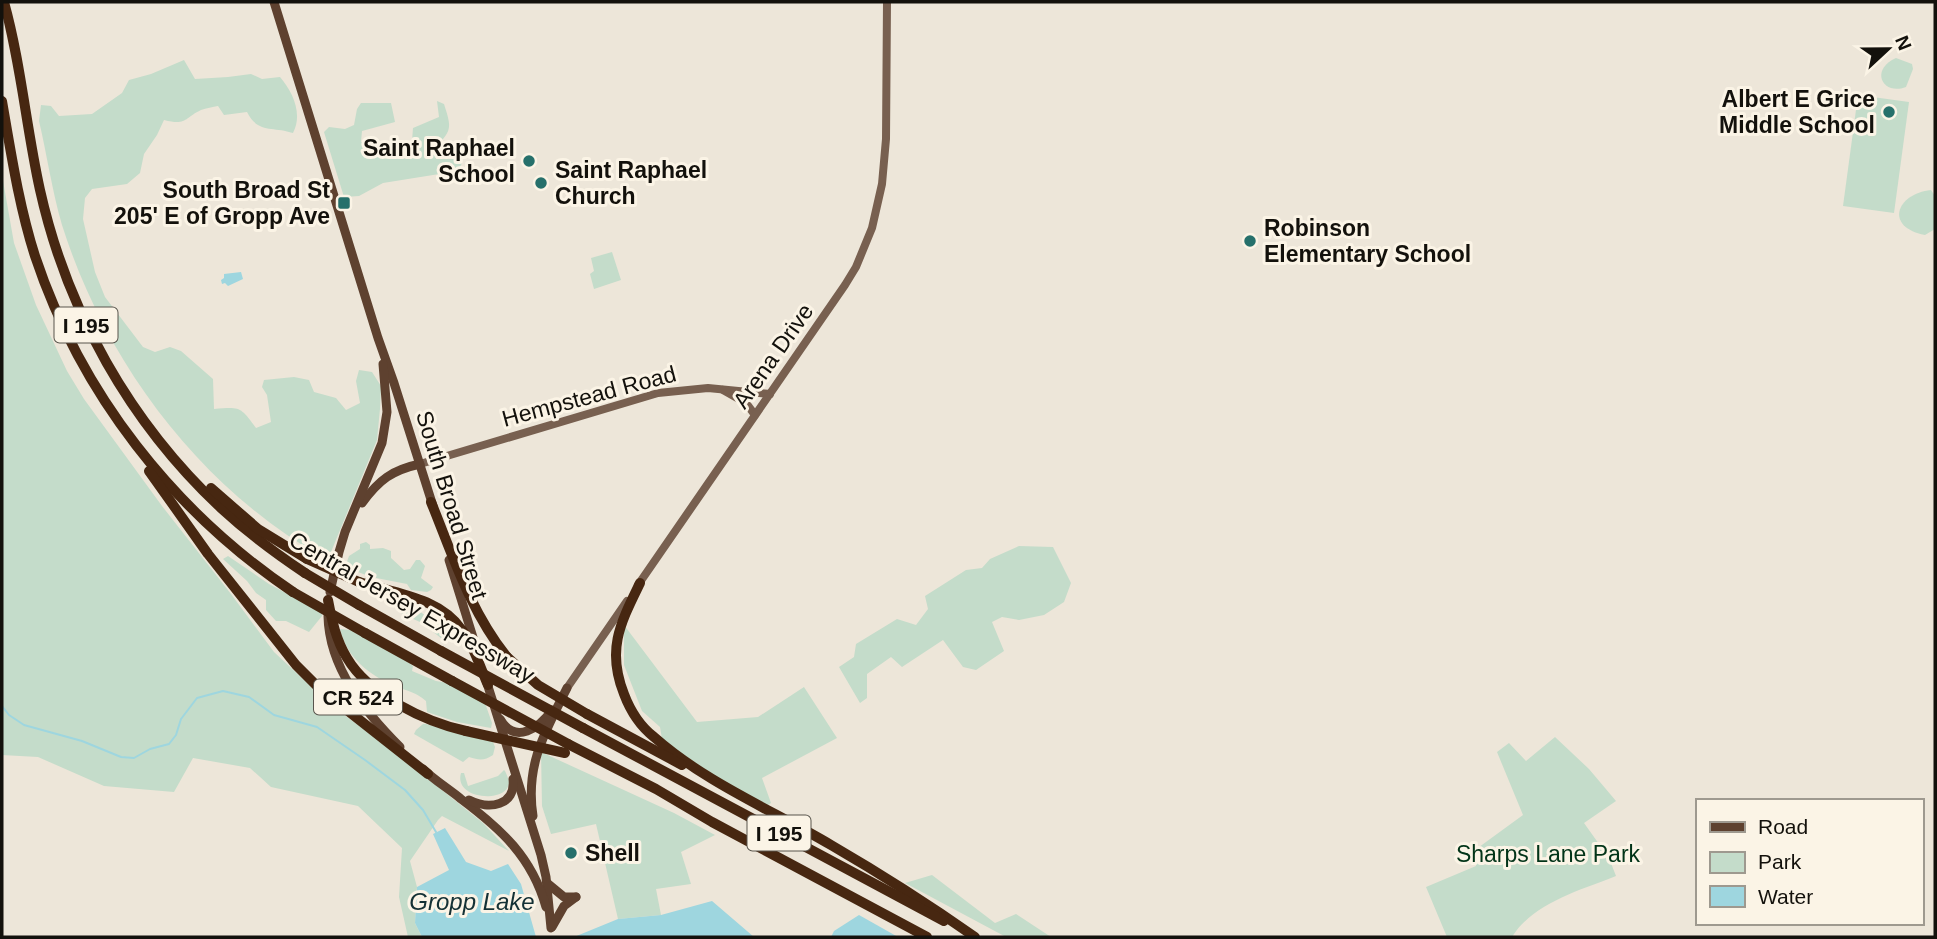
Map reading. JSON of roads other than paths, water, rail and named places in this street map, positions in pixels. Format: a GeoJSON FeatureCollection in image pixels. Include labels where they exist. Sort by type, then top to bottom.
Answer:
{"type":"FeatureCollection","features":[{"type":"Feature","properties":{"kind":"highway","name":"Central Jersey Expressway"},"geometry":{"type":"LineString","coordinates":[[4,2],[39,188],[56,250],[79,310],[108,367],[140,416],[177,462],[222,508],[271,550],[359,605],[974,937]]}},
{"type":"Feature","properties":{"kind":"highway","name":"Central Jersey Expressway"},"geometry":{"type":"LineString","coordinates":[[2,101],[23,214],[47,288],[74,348],[103,401],[163,478],[249,560],[293,592],[566,748]]}},
{"type":"Feature","properties":{"kind":"highway"},"geometry":{"type":"LineString","coordinates":[[140,416],[186,465],[258,529],[307,559],[359,582],[427,602],[448,614],[470,642],[488,685]]}},
{"type":"Feature","properties":{"kind":"highway"},"geometry":{"type":"LineString","coordinates":[[134,444],[150,474],[289,658],[319,688],[428,774]]}},
{"type":"Feature","properties":{"kind":"highway"},"geometry":{"type":"LineString","coordinates":[[431,502],[471,599],[484,624],[508,657],[538,685],[587,714],[741,795]]}},
{"type":"Feature","properties":{"kind":"highway"},"geometry":{"type":"LineString","coordinates":[[640,583],[619,629],[617,666],[628,705],[654,738],[691,765],[887,878],[974,937]]}},
{"type":"Feature","properties":{"kind":"highway"},"geometry":{"type":"LineString","coordinates":[[328,600],[334,627],[347,659],[361,676],[415,713],[447,727],[566,748]]}},
{"type":"Feature","properties":{"kind":"highway","name":"I 195"},"geometry":{"type":"LineString","coordinates":[[566,748],[641,785],[656,789],[712,822],[927,937]]}},
{"type":"Feature","properties":{"kind":"main road","name":"South Broad Street"},"geometry":{"type":"LineString","coordinates":[[274,2],[541,855],[552,933]]}},
{"type":"Feature","properties":{"kind":"main road","name":"Arena Drive"},"geometry":{"type":"LineString","coordinates":[[567,688],[856,267],[872,228],[882,184],[886,139],[887,2]]}},
{"type":"Feature","properties":{"kind":"main road","name":"South Broad Street"},"geometry":{"type":"LineString","coordinates":[[378,338],[387,398],[386,429],[378,456],[339,552],[328,600],[330,638],[346,678],[380,727],[428,774],[489,820],[513,844],[539,886],[552,933]]}},
{"type":"Feature","properties":{"kind":"main road","name":"Hempstead Road"},"geometry":{"type":"LineString","coordinates":[[420,464],[648,396],[691,389],[720,388],[770,394]]}},
{"type":"Feature","properties":{"kind":"main road"},"geometry":{"type":"LineString","coordinates":[[720,388],[746,403],[755,415]]}},
{"type":"Feature","properties":{"kind":"main road"},"geometry":{"type":"LineString","coordinates":[[352,516],[382,480],[404,467],[420,464]]}},
{"type":"Feature","properties":{"kind":"main road"},"geometry":{"type":"LineString","coordinates":[[495,708],[507,728],[518,733],[530,731],[549,714],[567,688]]}},
{"type":"Feature","properties":{"kind":"main road"},"geometry":{"type":"LineString","coordinates":[[541,855],[532,804],[532,773],[541,741],[567,688]]}},
{"type":"Feature","properties":{"kind":"main road"},"geometry":{"type":"LineString","coordinates":[[449,789],[475,803],[499,804],[512,792],[513,765]]}},
{"type":"Feature","properties":{"kind":"main road"},"geometry":{"type":"LineString","coordinates":[[547,883],[564,897],[576,897],[564,906],[552,933]]}},
{"type":"Feature","properties":{"kind":"water"},"geometry":{"type":"Polygon","coordinates":[[[241,272],[243,279],[228,286],[222,284],[224,274],[241,272]]]}},
{"type":"Feature","properties":{"kind":"water","name":"Gropp Lake"},"geometry":{"type":"Polygon","coordinates":[[[445,828],[466,862],[491,871],[508,864],[521,884],[536,937],[422,937],[415,923],[417,887],[449,870],[433,834],[445,828]]]}},
{"type":"Feature","properties":{"kind":"water","name":"Gropp Lake"},"geometry":{"type":"Polygon","coordinates":[[[712,901],[754,937],[574,937],[618,919],[661,915],[712,901]]]}},
{"type":"Feature","properties":{"kind":"water"},"geometry":{"type":"Polygon","coordinates":[[[859,915],[898,937],[831,937],[834,931],[859,915]]]}},
{"type":"Feature","properties":{"kind":"waterway"},"geometry":{"type":"LineString","coordinates":[[2,706],[9,715],[24,725],[82,741],[121,757],[134,758],[150,749],[169,744],[176,735],[181,719],[197,698],[223,691],[249,697],[274,715],[317,727],[365,760],[405,790],[423,810],[436,832]]}},
{"type":"Feature","properties":{"kind":"place","name":"Albert E Grice Middle School"},"geometry":{"type":"Point","coordinates":[1889,112]}},
{"type":"Feature","properties":{"kind":"place","name":"Saint Raphael School"},"geometry":{"type":"Point","coordinates":[529,161]}},
{"type":"Feature","properties":{"kind":"place","name":"Saint Raphael Church"},"geometry":{"type":"Point","coordinates":[541,183]}},
{"type":"Feature","properties":{"kind":"place","name":"South Broad St 205' E of Gropp Ave"},"geometry":{"type":"Point","coordinates":[344,203]}},
{"type":"Feature","properties":{"kind":"place","name":"Robinson Elementary School"},"geometry":{"type":"Point","coordinates":[1250,241]}},
{"type":"Feature","properties":{"kind":"place","name":"Shell"},"geometry":{"type":"Point","coordinates":[571,853]}},
{"type":"Feature","properties":{"kind":"park label","name":"Sharps Lane Park"},"geometry":{"type":"Point","coordinates":[1548,854]}}]}
